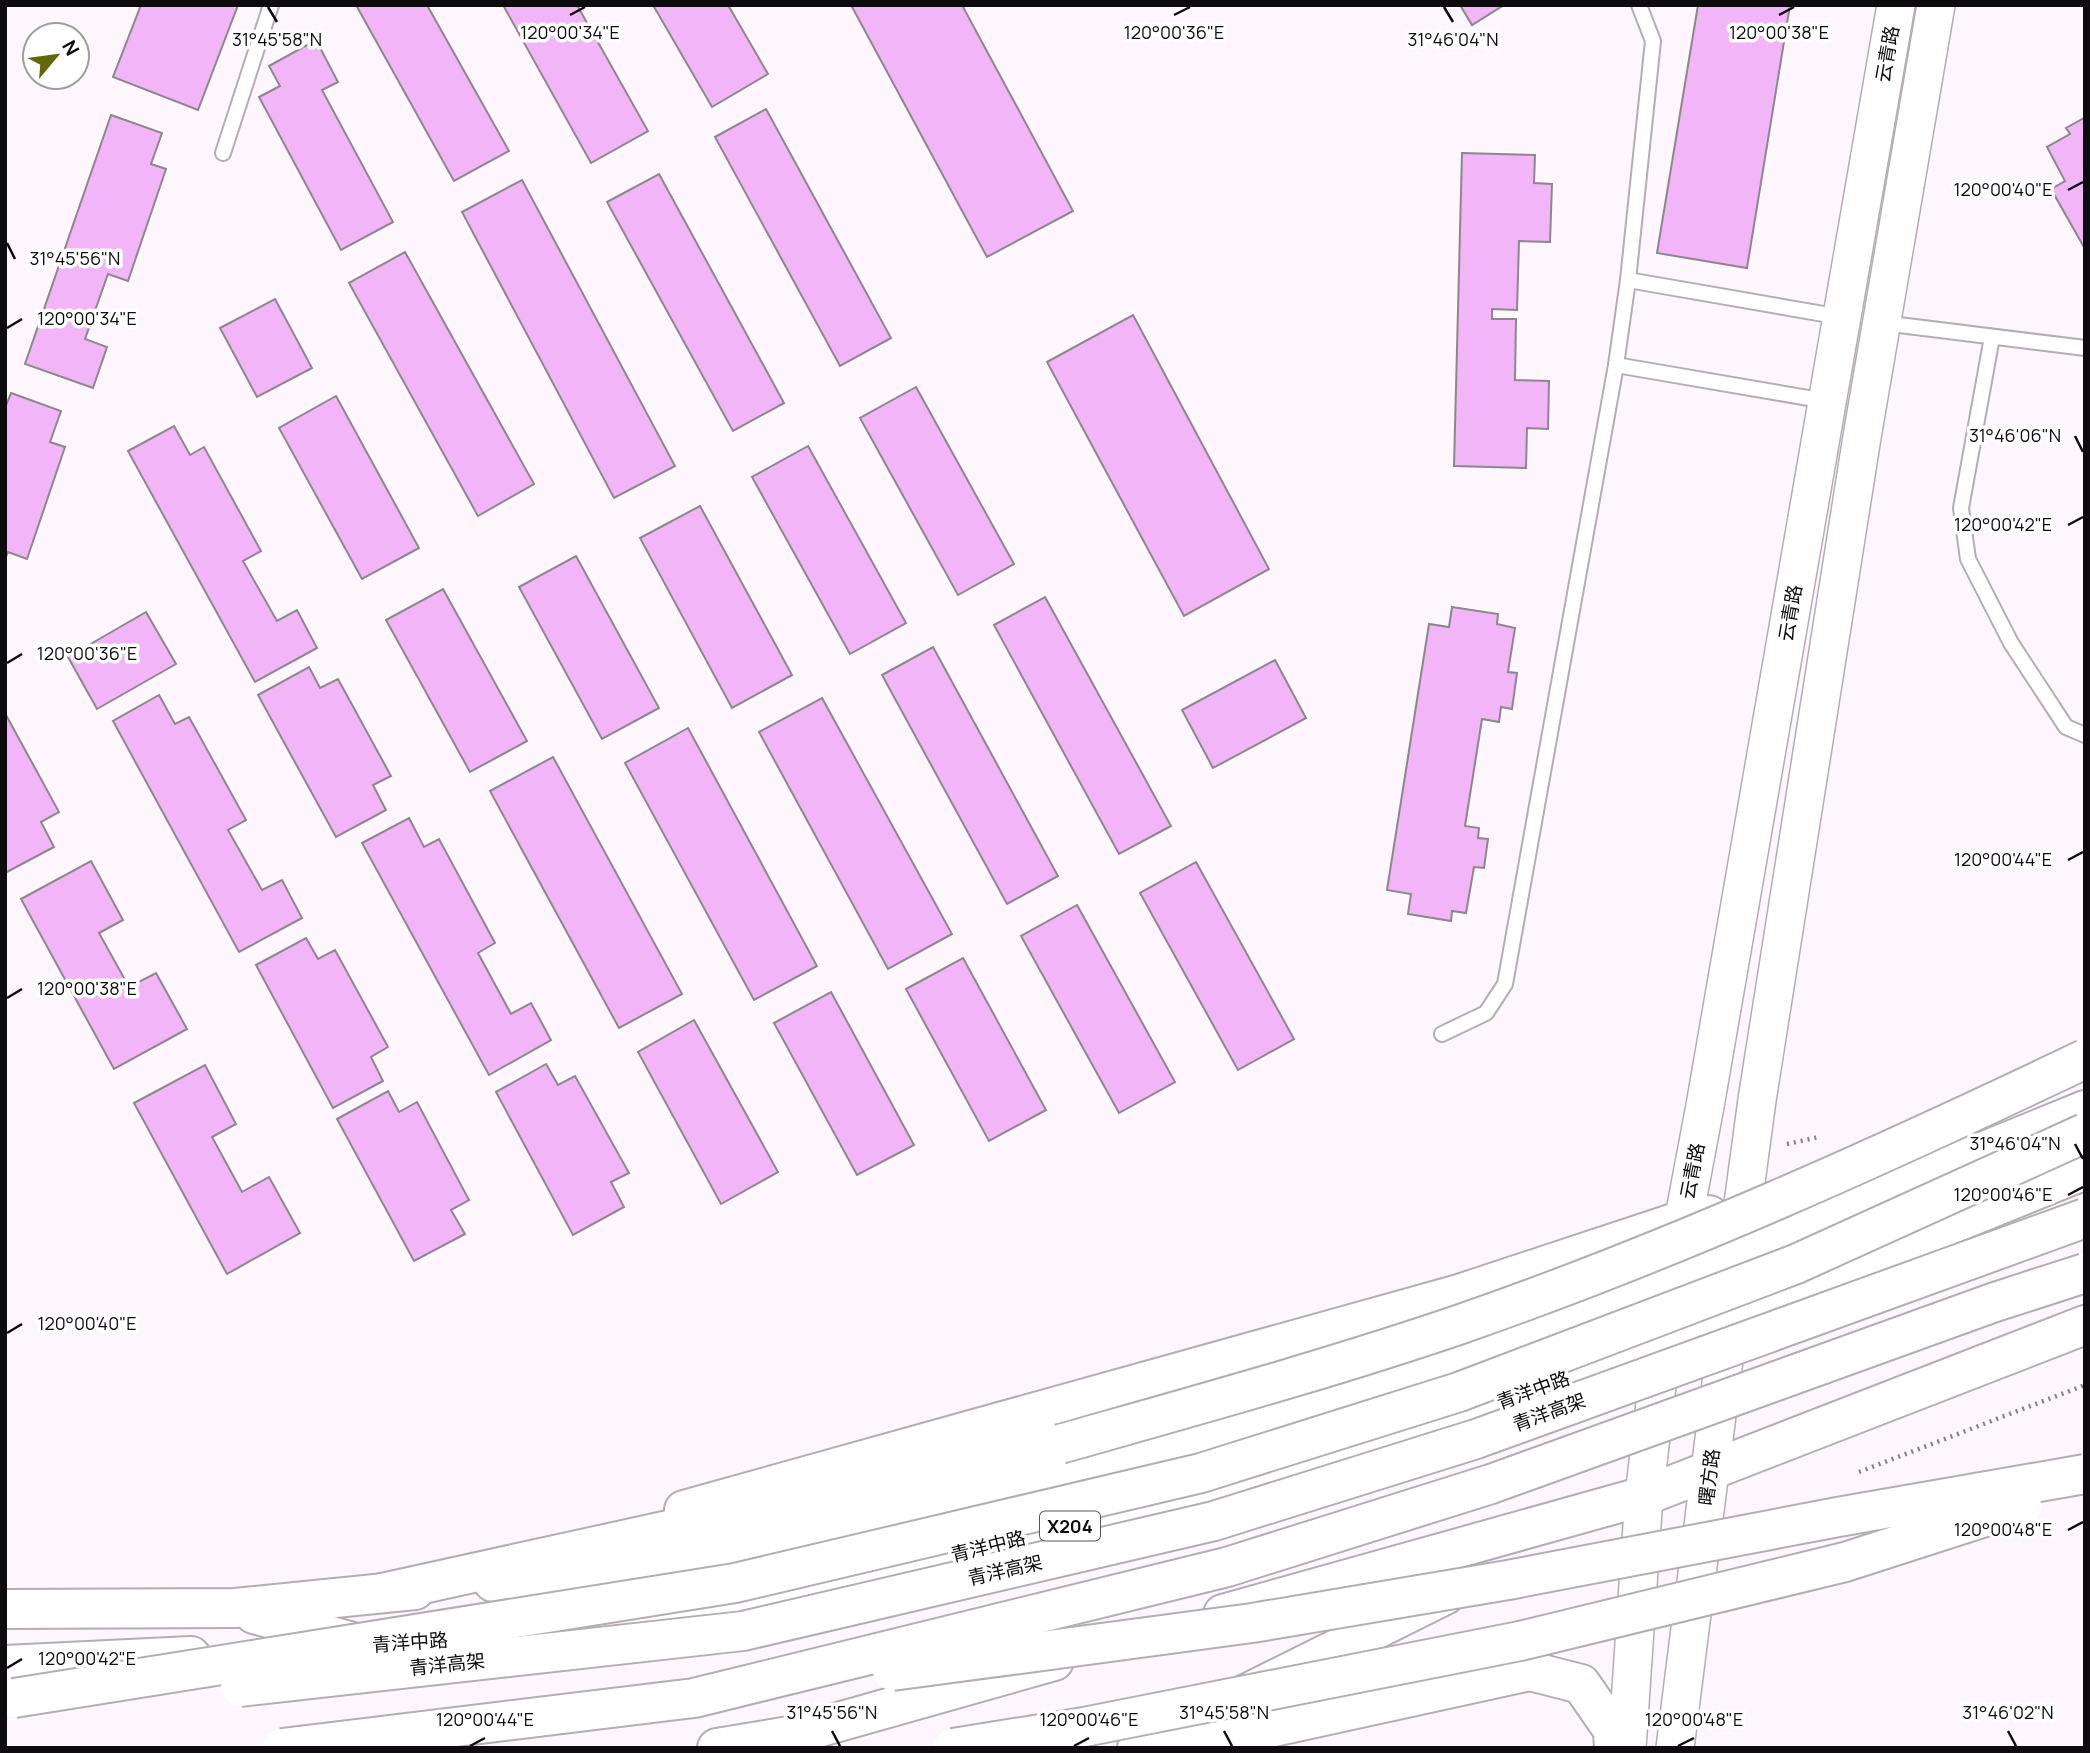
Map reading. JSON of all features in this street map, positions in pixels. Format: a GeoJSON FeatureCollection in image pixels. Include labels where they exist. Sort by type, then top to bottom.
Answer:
{"type":"FeatureCollection","features":[{"type":"Feature","properties":{"kind":"main road"},"geometry":{"type":"LineString","coordinates":[[382,1593],[1060,1444],[1261,1387],[1461,1324],[1718,1226],[1970,1114],[2085,1059]]}},
{"type":"Feature","properties":{"kind":"main road"},"geometry":{"type":"LineString","coordinates":[[5,1609],[235,1608],[634,1568],[943,1502],[1199,1441],[1483,1351],[1737,1253],[2085,1110]]}},
{"type":"Feature","properties":{"kind":"main road"},"geometry":{"type":"LineString","coordinates":[[8,1687],[735,1583],[1201,1473],[1459,1392],[1796,1264],[2085,1132]]}},
{"type":"Feature","properties":{"kind":"main road"},"geometry":{"type":"LineString","coordinates":[[1995,1207],[2085,1145]]}},
{"type":"Feature","properties":{"kind":"main road"},"geometry":{"type":"LineString","coordinates":[[382,1593],[1459,1294],[1683,1220],[1973,1156]]}},
{"type":"Feature","properties":{"kind":"main road","name":"青洋中路"},"geometry":{"type":"LineString","coordinates":[[8,1687],[222,1655],[606,1629],[760,1602],[1342,1460],[1662,1342],[2085,1170]]}},
{"type":"Feature","properties":{"kind":"main road"},"geometry":{"type":"LineString","coordinates":[[1915,1279],[2085,1203]]}},
{"type":"Feature","properties":{"kind":"main road","name":"青洋高架"},"geometry":{"type":"LineString","coordinates":[[8,1687],[242,1686],[743,1631],[1214,1521],[1476,1439],[2085,1218]]}},
{"type":"Feature","properties":{"kind":"main road"},"geometry":{"type":"LineString","coordinates":[[694,1698],[1227,1567],[1491,1485],[1995,1302],[2085,1273]]}},
{"type":"Feature","properties":{"kind":"main road"},"geometry":{"type":"LineString","coordinates":[[717,1748],[789,1736],[1644,1496],[2085,1325]]}},
{"type":"Feature","properties":{"kind":"main road"},"geometry":{"type":"LineString","coordinates":[[282,1748],[694,1698],[1265,1621],[1508,1580],[1838,1517],[2085,1474]]}},
{"type":"Feature","properties":{"kind":"main road"},"geometry":{"type":"LineString","coordinates":[[953,1748],[1084,1727],[1520,1641],[1845,1562],[2085,1485]]}},
{"type":"Feature","properties":{"kind":"main road"},"geometry":{"type":"LineString","coordinates":[[1137,1748],[1644,1496]]}},
{"type":"Feature","properties":{"kind":"main road"},"geometry":{"type":"LineString","coordinates":[[235,1608],[363,1645]]}},
{"type":"Feature","properties":{"kind":"main road"},"geometry":{"type":"LineString","coordinates":[[1178,1748],[1530,1671],[1581,1684],[1613,1730],[1614,1748]]}},
{"type":"Feature","properties":{"kind":"street","name":"云青路"},"geometry":{"type":"LineString","coordinates":[[1683,1220],[1896,5]]}},
{"type":"Feature","properties":{"kind":"street","name":"云青路"},"geometry":{"type":"LineString","coordinates":[[1743,1207],[1759,1086],[1936,5]]}},
{"type":"Feature","properties":{"kind":"street","name":"曙方路"},"geometry":{"type":"LineString","coordinates":[[1675,1748],[1743,1207]]}},
{"type":"Feature","properties":{"kind":"street"},"geometry":{"type":"LineString","coordinates":[[1627,1748],[1644,1496],[1662,1342],[1683,1220]]}},
{"type":"Feature","properties":{"kind":"lane"},"geometry":{"type":"LineString","coordinates":[[223,153],[271,5]]}},
{"type":"Feature","properties":{"kind":"lane"},"geometry":{"type":"LineString","coordinates":[[1442,1034],[1486,1013],[1505,984],[1616,365],[1628,280],[1653,41],[1639,5]]}},
{"type":"Feature","properties":{"kind":"lane"},"geometry":{"type":"LineString","coordinates":[[1628,280],[1841,317]]}},
{"type":"Feature","properties":{"kind":"lane"},"geometry":{"type":"LineString","coordinates":[[1882,323],[2085,348]]}},
{"type":"Feature","properties":{"kind":"lane"},"geometry":{"type":"LineString","coordinates":[[1992,337],[1961,508],[1968,559],[2011,643],[2066,727],[2085,735]]}},
{"type":"Feature","properties":{"kind":"lane"},"geometry":{"type":"LineString","coordinates":[[1616,365],[1826,401]]}},
{"type":"Feature","properties":{"kind":"path"},"geometry":{"type":"LineString","coordinates":[[1855,1474],[2085,1385]]}},
{"type":"Feature","properties":{"kind":"building"},"geometry":{"type":"Polygon","coordinates":[[[141,5],[238,5],[198,110],[113,77],[141,5]]]}},
{"type":"Feature","properties":{"kind":"building"},"geometry":{"type":"Polygon","coordinates":[[[356,5],[427,5],[509,151],[454,181],[356,5]]]}},
{"type":"Feature","properties":{"kind":"building"},"geometry":{"type":"Polygon","coordinates":[[[503,5],[577,5],[648,131],[591,163],[503,5]]]}},
{"type":"Feature","properties":{"kind":"building"},"geometry":{"type":"Polygon","coordinates":[[[653,5],[728,5],[768,74],[712,107],[653,5]]]}},
{"type":"Feature","properties":{"kind":"building"},"geometry":{"type":"Polygon","coordinates":[[[851,5],[962,5],[1073,211],[987,257],[851,5]]]}},
{"type":"Feature","properties":{"kind":"building"},"geometry":{"type":"Polygon","coordinates":[[[1460,5],[1504,5],[1472,25],[1460,5]]]}},
{"type":"Feature","properties":{"kind":"building"},"geometry":{"type":"Polygon","coordinates":[[[1698,5],[1790,5],[1747,268],[1657,253],[1698,5]]]}},
{"type":"Feature","properties":{"kind":"building"},"geometry":{"type":"Polygon","coordinates":[[[316,40],[338,82],[322,90],[393,222],[341,250],[259,97],[280,86],[269,66],[316,40]]]}},
{"type":"Feature","properties":{"kind":"building"},"geometry":{"type":"Polygon","coordinates":[[[766,109],[891,338],[840,366],[715,137],[766,109]]]}},
{"type":"Feature","properties":{"kind":"building"},"geometry":{"type":"Polygon","coordinates":[[[111,115],[162,133],[151,164],[166,169],[128,281],[108,274],[85,339],[107,347],[93,388],[25,364],[111,115]]]}},
{"type":"Feature","properties":{"kind":"building"},"geometry":{"type":"Polygon","coordinates":[[[2084,118],[2085,249],[2051,189],[2065,181],[2047,147],[2070,134],[2066,128],[2084,118]]]}},
{"type":"Feature","properties":{"kind":"building"},"geometry":{"type":"Polygon","coordinates":[[[1462,153],[1535,155],[1534,183],[1552,184],[1550,242],[1519,241],[1517,310],[1492,309],[1492,319],[1516,319],[1515,380],[1549,381],[1548,429],[1527,428],[1526,468],[1454,466],[1462,153]]]}},
{"type":"Feature","properties":{"kind":"building"},"geometry":{"type":"Polygon","coordinates":[[[659,174],[784,403],[733,431],[607,202],[659,174]]]}},
{"type":"Feature","properties":{"kind":"building"},"geometry":{"type":"Polygon","coordinates":[[[522,180],[675,466],[614,498],[462,212],[522,180]]]}},
{"type":"Feature","properties":{"kind":"building"},"geometry":{"type":"Polygon","coordinates":[[[405,252],[534,484],[478,516],[349,283],[405,252]]]}},
{"type":"Feature","properties":{"kind":"building"},"geometry":{"type":"Polygon","coordinates":[[[275,299],[312,368],[257,397],[220,328],[275,299]]]}},
{"type":"Feature","properties":{"kind":"building"},"geometry":{"type":"Polygon","coordinates":[[[1133,315],[1269,569],[1184,616],[1047,362],[1133,315]]]}},
{"type":"Feature","properties":{"kind":"building"},"geometry":{"type":"Polygon","coordinates":[[[916,387],[1014,564],[958,595],[860,418],[916,387]]]}},
{"type":"Feature","properties":{"kind":"building"},"geometry":{"type":"Polygon","coordinates":[[[11,393],[61,411],[50,442],[65,447],[27,559],[8,552],[5,559],[5,408],[11,393]]]}},
{"type":"Feature","properties":{"kind":"building"},"geometry":{"type":"Polygon","coordinates":[[[336,396],[419,548],[362,579],[279,428],[336,396]]]}},
{"type":"Feature","properties":{"kind":"building"},"geometry":{"type":"Polygon","coordinates":[[[174,426],[190,455],[204,447],[261,551],[243,561],[277,621],[297,610],[317,648],[255,682],[128,451],[174,426]]]}},
{"type":"Feature","properties":{"kind":"building"},"geometry":{"type":"Polygon","coordinates":[[[808,446],[906,623],[850,654],[752,477],[808,446]]]}},
{"type":"Feature","properties":{"kind":"building"},"geometry":{"type":"Polygon","coordinates":[[[700,506],[792,675],[732,708],[640,538],[700,506]]]}},
{"type":"Feature","properties":{"kind":"building"},"geometry":{"type":"Polygon","coordinates":[[[576,556],[659,708],[602,739],[519,587],[576,556]]]}},
{"type":"Feature","properties":{"kind":"building"},"geometry":{"type":"Polygon","coordinates":[[[443,589],[527,741],[470,772],[386,620],[443,589]]]}},
{"type":"Feature","properties":{"kind":"building"},"geometry":{"type":"Polygon","coordinates":[[[1045,597],[1171,826],[1119,854],[994,625],[1045,597]]]}},
{"type":"Feature","properties":{"kind":"building"},"geometry":{"type":"Polygon","coordinates":[[[1452,607],[1498,614],[1497,624],[1515,628],[1508,672],[1517,673],[1512,709],[1501,707],[1499,722],[1482,719],[1465,826],[1479,828],[1478,838],[1488,839],[1484,868],[1474,867],[1466,913],[1452,911],[1451,921],[1408,914],[1411,894],[1387,890],[1429,624],[1449,627],[1452,607]]]}},
{"type":"Feature","properties":{"kind":"building"},"geometry":{"type":"Polygon","coordinates":[[[146,612],[176,664],[97,709],[68,657],[146,612]]]}},
{"type":"Feature","properties":{"kind":"building"},"geometry":{"type":"Polygon","coordinates":[[[933,647],[1058,876],[1007,904],[882,675],[933,647]]]}},
{"type":"Feature","properties":{"kind":"building"},"geometry":{"type":"Polygon","coordinates":[[[1275,660],[1306,718],[1213,768],[1182,710],[1275,660]]]}},
{"type":"Feature","properties":{"kind":"building"},"geometry":{"type":"Polygon","coordinates":[[[309,667],[320,688],[338,679],[391,776],[373,785],[386,810],[336,837],[258,695],[309,667]]]}},
{"type":"Feature","properties":{"kind":"building"},"geometry":{"type":"Polygon","coordinates":[[[159,695],[175,724],[189,717],[246,820],[228,830],[262,890],[282,880],[302,918],[239,952],[113,721],[159,695]]]}},
{"type":"Feature","properties":{"kind":"building"},"geometry":{"type":"Polygon","coordinates":[[[822,698],[952,934],[888,969],[759,732],[822,698]]]}},
{"type":"Feature","properties":{"kind":"building"},"geometry":{"type":"Polygon","coordinates":[[[6,715],[59,812],[41,822],[54,847],[5,873],[6,715]]]}},
{"type":"Feature","properties":{"kind":"building"},"geometry":{"type":"Polygon","coordinates":[[[688,728],[817,966],[754,1000],[625,763],[688,728]]]}},
{"type":"Feature","properties":{"kind":"building"},"geometry":{"type":"Polygon","coordinates":[[[553,757],[682,994],[619,1028],[490,791],[553,757]]]}},
{"type":"Feature","properties":{"kind":"building"},"geometry":{"type":"Polygon","coordinates":[[[409,818],[424,847],[439,839],[495,943],[478,953],[511,1014],[531,1003],[551,1040],[489,1075],[362,843],[409,818]]]}},
{"type":"Feature","properties":{"kind":"building"},"geometry":{"type":"Polygon","coordinates":[[[91,861],[123,920],[99,933],[129,987],[156,973],[187,1029],[114,1069],[21,899],[91,861]]]}},
{"type":"Feature","properties":{"kind":"building"},"geometry":{"type":"Polygon","coordinates":[[[1196,862],[1294,1039],[1238,1070],[1140,893],[1196,862]]]}},
{"type":"Feature","properties":{"kind":"building"},"geometry":{"type":"Polygon","coordinates":[[[1077,905],[1175,1082],[1119,1113],[1021,936],[1077,905]]]}},
{"type":"Feature","properties":{"kind":"building"},"geometry":{"type":"Polygon","coordinates":[[[306,938],[318,959],[335,950],[388,1047],[371,1057],[383,1081],[333,1108],[256,965],[306,938]]]}},
{"type":"Feature","properties":{"kind":"building"},"geometry":{"type":"Polygon","coordinates":[[[963,958],[1046,1110],[989,1141],[906,989],[963,958]]]}},
{"type":"Feature","properties":{"kind":"building"},"geometry":{"type":"Polygon","coordinates":[[[831,992],[914,1145],[857,1175],[774,1023],[831,992]]]}},
{"type":"Feature","properties":{"kind":"building"},"geometry":{"type":"Polygon","coordinates":[[[694,1020],[778,1172],[721,1204],[638,1052],[694,1020]]]}},
{"type":"Feature","properties":{"kind":"building"},"geometry":{"type":"Polygon","coordinates":[[[546,1064],[558,1085],[575,1076],[629,1173],[611,1182],[624,1207],[573,1235],[496,1092],[546,1064]]]}},
{"type":"Feature","properties":{"kind":"building"},"geometry":{"type":"Polygon","coordinates":[[[205,1065],[236,1124],[212,1137],[242,1192],[269,1177],[300,1233],[227,1274],[134,1103],[205,1065]]]}},
{"type":"Feature","properties":{"kind":"building"},"geometry":{"type":"Polygon","coordinates":[[[388,1091],[399,1112],[417,1102],[469,1200],[451,1210],[465,1234],[414,1261],[337,1119],[388,1091]]]}}]}
